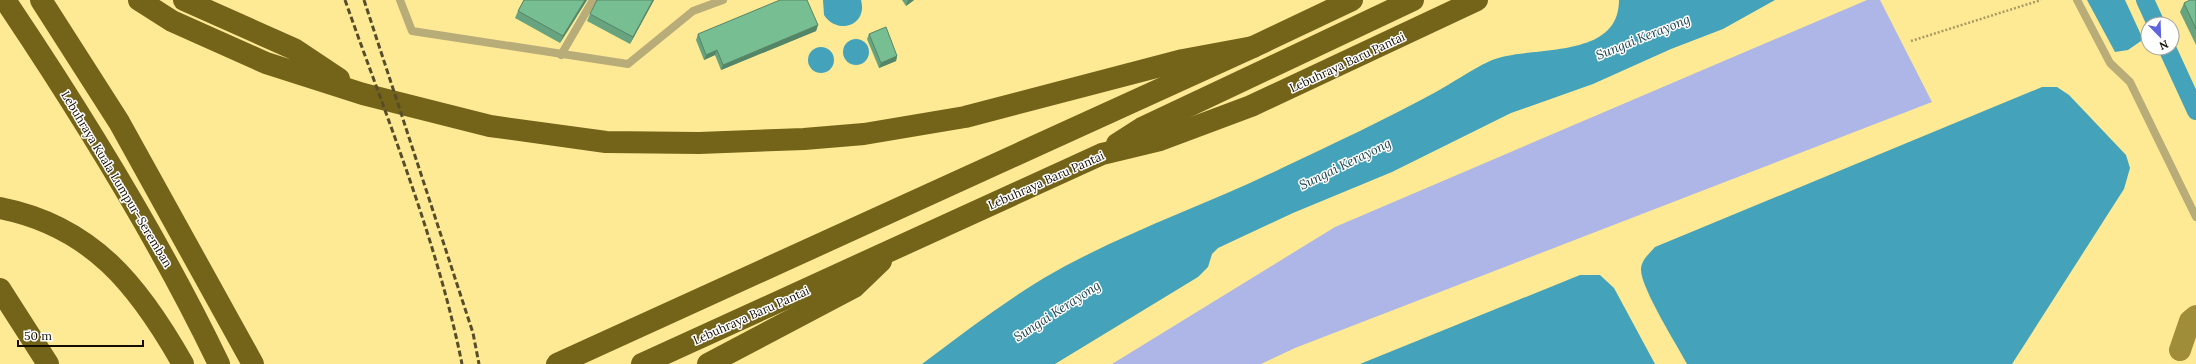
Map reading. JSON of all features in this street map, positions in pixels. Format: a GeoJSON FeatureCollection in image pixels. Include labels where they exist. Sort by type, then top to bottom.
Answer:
{"type":"FeatureCollection","features":[{"type":"Feature","properties":{"kind":"highway","name":"Lebuhraya Kuala Lumpur–Seremban"},"geometry":{"type":"LineString","coordinates":[[5,0],[45,59],[105,157],[186,299],[219,364]]}},
{"type":"Feature","properties":{"kind":"highway"},"geometry":{"type":"LineString","coordinates":[[41,0],[118,122],[253,364]]}},
{"type":"Feature","properties":{"kind":"highway"},"geometry":{"type":"LineString","coordinates":[[60,0],[65,36]]}},
{"type":"Feature","properties":{"kind":"highway"},"geometry":{"type":"LineString","coordinates":[[139,0],[172,21],[266,63],[363,94],[490,126],[598,141],[699,143],[804,139],[864,134],[965,117],[1183,60],[1253,47]]}},
{"type":"Feature","properties":{"kind":"highway"},"geometry":{"type":"LineString","coordinates":[[184,0],[294,49],[363,94]]}},
{"type":"Feature","properties":{"kind":"highway"},"geometry":{"type":"LineString","coordinates":[[557,364],[1253,47],[1352,0]]}},
{"type":"Feature","properties":{"kind":"highway"},"geometry":{"type":"LineString","coordinates":[[1102,154],[1142,128],[1413,0]]}},
{"type":"Feature","properties":{"kind":"highway","name":"Lebuhraya Baru Pantai"},"geometry":{"type":"LineString","coordinates":[[642,364],[1102,154],[1160,140],[1251,106],[1477,0]]}},
{"type":"Feature","properties":{"kind":"highway"},"geometry":{"type":"LineString","coordinates":[[0,208],[44,220],[89,245],[107,260],[135,290],[183,364]]}},
{"type":"Feature","properties":{"kind":"highway"},"geometry":{"type":"LineString","coordinates":[[708,364],[854,287],[895,248]]}},
{"type":"Feature","properties":{"kind":"highway"},"geometry":{"type":"LineString","coordinates":[[0,289],[48,364]]}},
{"type":"Feature","properties":{"kind":"main road"},"geometry":{"type":"LineString","coordinates":[[2196,316],[2190,321],[2180,350],[2196,339]]}},
{"type":"Feature","properties":{"kind":"lane"},"geometry":{"type":"LineString","coordinates":[[400,0],[412,31],[561,55],[628,64],[693,11],[723,0]]}},
{"type":"Feature","properties":{"kind":"lane"},"geometry":{"type":"LineString","coordinates":[[561,55],[593,0]]}},
{"type":"Feature","properties":{"kind":"lane"},"geometry":{"type":"LineString","coordinates":[[2077,0],[2110,63],[2130,82],[2196,217]]}},
{"type":"Feature","properties":{"kind":"path"},"geometry":{"type":"LineString","coordinates":[[1911,41],[2041,0]]}},
{"type":"Feature","properties":{"kind":"shaded area"},"geometry":{"type":"Polygon","coordinates":[[[1867,0],[1880,0],[1932,102],[1295,348],[1261,364],[1112,364],[1335,227],[1867,0]]]}},
{"type":"Feature","properties":{"kind":"water"},"geometry":{"type":"Polygon","coordinates":[[[823,0],[861,0],[862,9],[860,16],[850,25],[837,25],[824,15],[823,0]]]}},
{"type":"Feature","properties":{"kind":"water","name":"Sungai Kerayong"},"geometry":{"type":"Polygon","coordinates":[[[1619,0],[1775,0],[1723,29],[1671,49],[1593,84],[1511,113],[1392,172],[1293,213],[1218,248],[1212,254],[1208,267],[1198,277],[1055,364],[922,364],[1012,298],[1073,262],[1132,234],[1252,182],[1339,141],[1415,103],[1475,68],[1490,61],[1506,56],[1569,47],[1588,42],[1604,33],[1615,20],[1619,0]]]}},
{"type":"Feature","properties":{"kind":"water"},"geometry":{"type":"Polygon","coordinates":[[[2087,0],[2125,0],[2140,33],[2140,42],[2128,50],[2115,52],[2087,0]]]}},
{"type":"Feature","properties":{"kind":"water"},"geometry":{"type":"Polygon","coordinates":[[[856,39],[865,43],[869,52],[865,61],[856,65],[847,61],[843,52],[847,43],[856,39]]]}},
{"type":"Feature","properties":{"kind":"water"},"geometry":{"type":"Polygon","coordinates":[[[821,47],[830,51],[834,60],[830,69],[821,73],[812,69],[808,60],[812,51],[821,47]]]}},
{"type":"Feature","properties":{"kind":"water"},"geometry":{"type":"Polygon","coordinates":[[[2042,87],[2057,87],[2069,95],[2126,155],[2130,168],[2124,189],[2012,364],[1687,364],[1660,317],[1643,278],[1641,270],[1642,263],[1655,247],[2042,87]]]}},
{"type":"Feature","properties":{"kind":"water"},"geometry":{"type":"Polygon","coordinates":[[[1580,275],[1600,275],[1614,288],[1655,364],[1360,364],[1580,275]]]}},
{"type":"Feature","properties":{"kind":"building"},"geometry":{"type":"Polygon","coordinates":[[[524,0],[585,0],[563,36],[518,11],[524,0]]]}},
{"type":"Feature","properties":{"kind":"building"},"geometry":{"type":"Polygon","coordinates":[[[597,0],[653,0],[633,37],[590,14],[597,0]]]}},
{"type":"Feature","properties":{"kind":"building"},"geometry":{"type":"Polygon","coordinates":[[[780,0],[807,0],[818,25],[723,65],[717,50],[706,55],[698,34],[780,0]]]}},
{"type":"Feature","properties":{"kind":"building"},"geometry":{"type":"Polygon","coordinates":[[[2190,0],[2196,0],[2196,29],[2184,3],[2190,0]]]}},
{"type":"Feature","properties":{"kind":"building"},"geometry":{"type":"Polygon","coordinates":[[[886,27],[897,56],[881,63],[869,34],[886,27]]]}},
{"type":"Feature","properties":{"kind":"waterway"},"geometry":{"type":"LineString","coordinates":[[2145,0],[2152,16]]}},
{"type":"Feature","properties":{"kind":"waterway"},"geometry":{"type":"LineString","coordinates":[[2171,56],[2196,111]]}},
{"type":"Feature","properties":{"kind":"railway"},"geometry":{"type":"LineString","coordinates":[[345,0],[410,180],[425,226],[452,318],[462,364]]}},
{"type":"Feature","properties":{"kind":"railway"},"geometry":{"type":"LineString","coordinates":[[364,0],[473,333],[479,364]]}}]}
